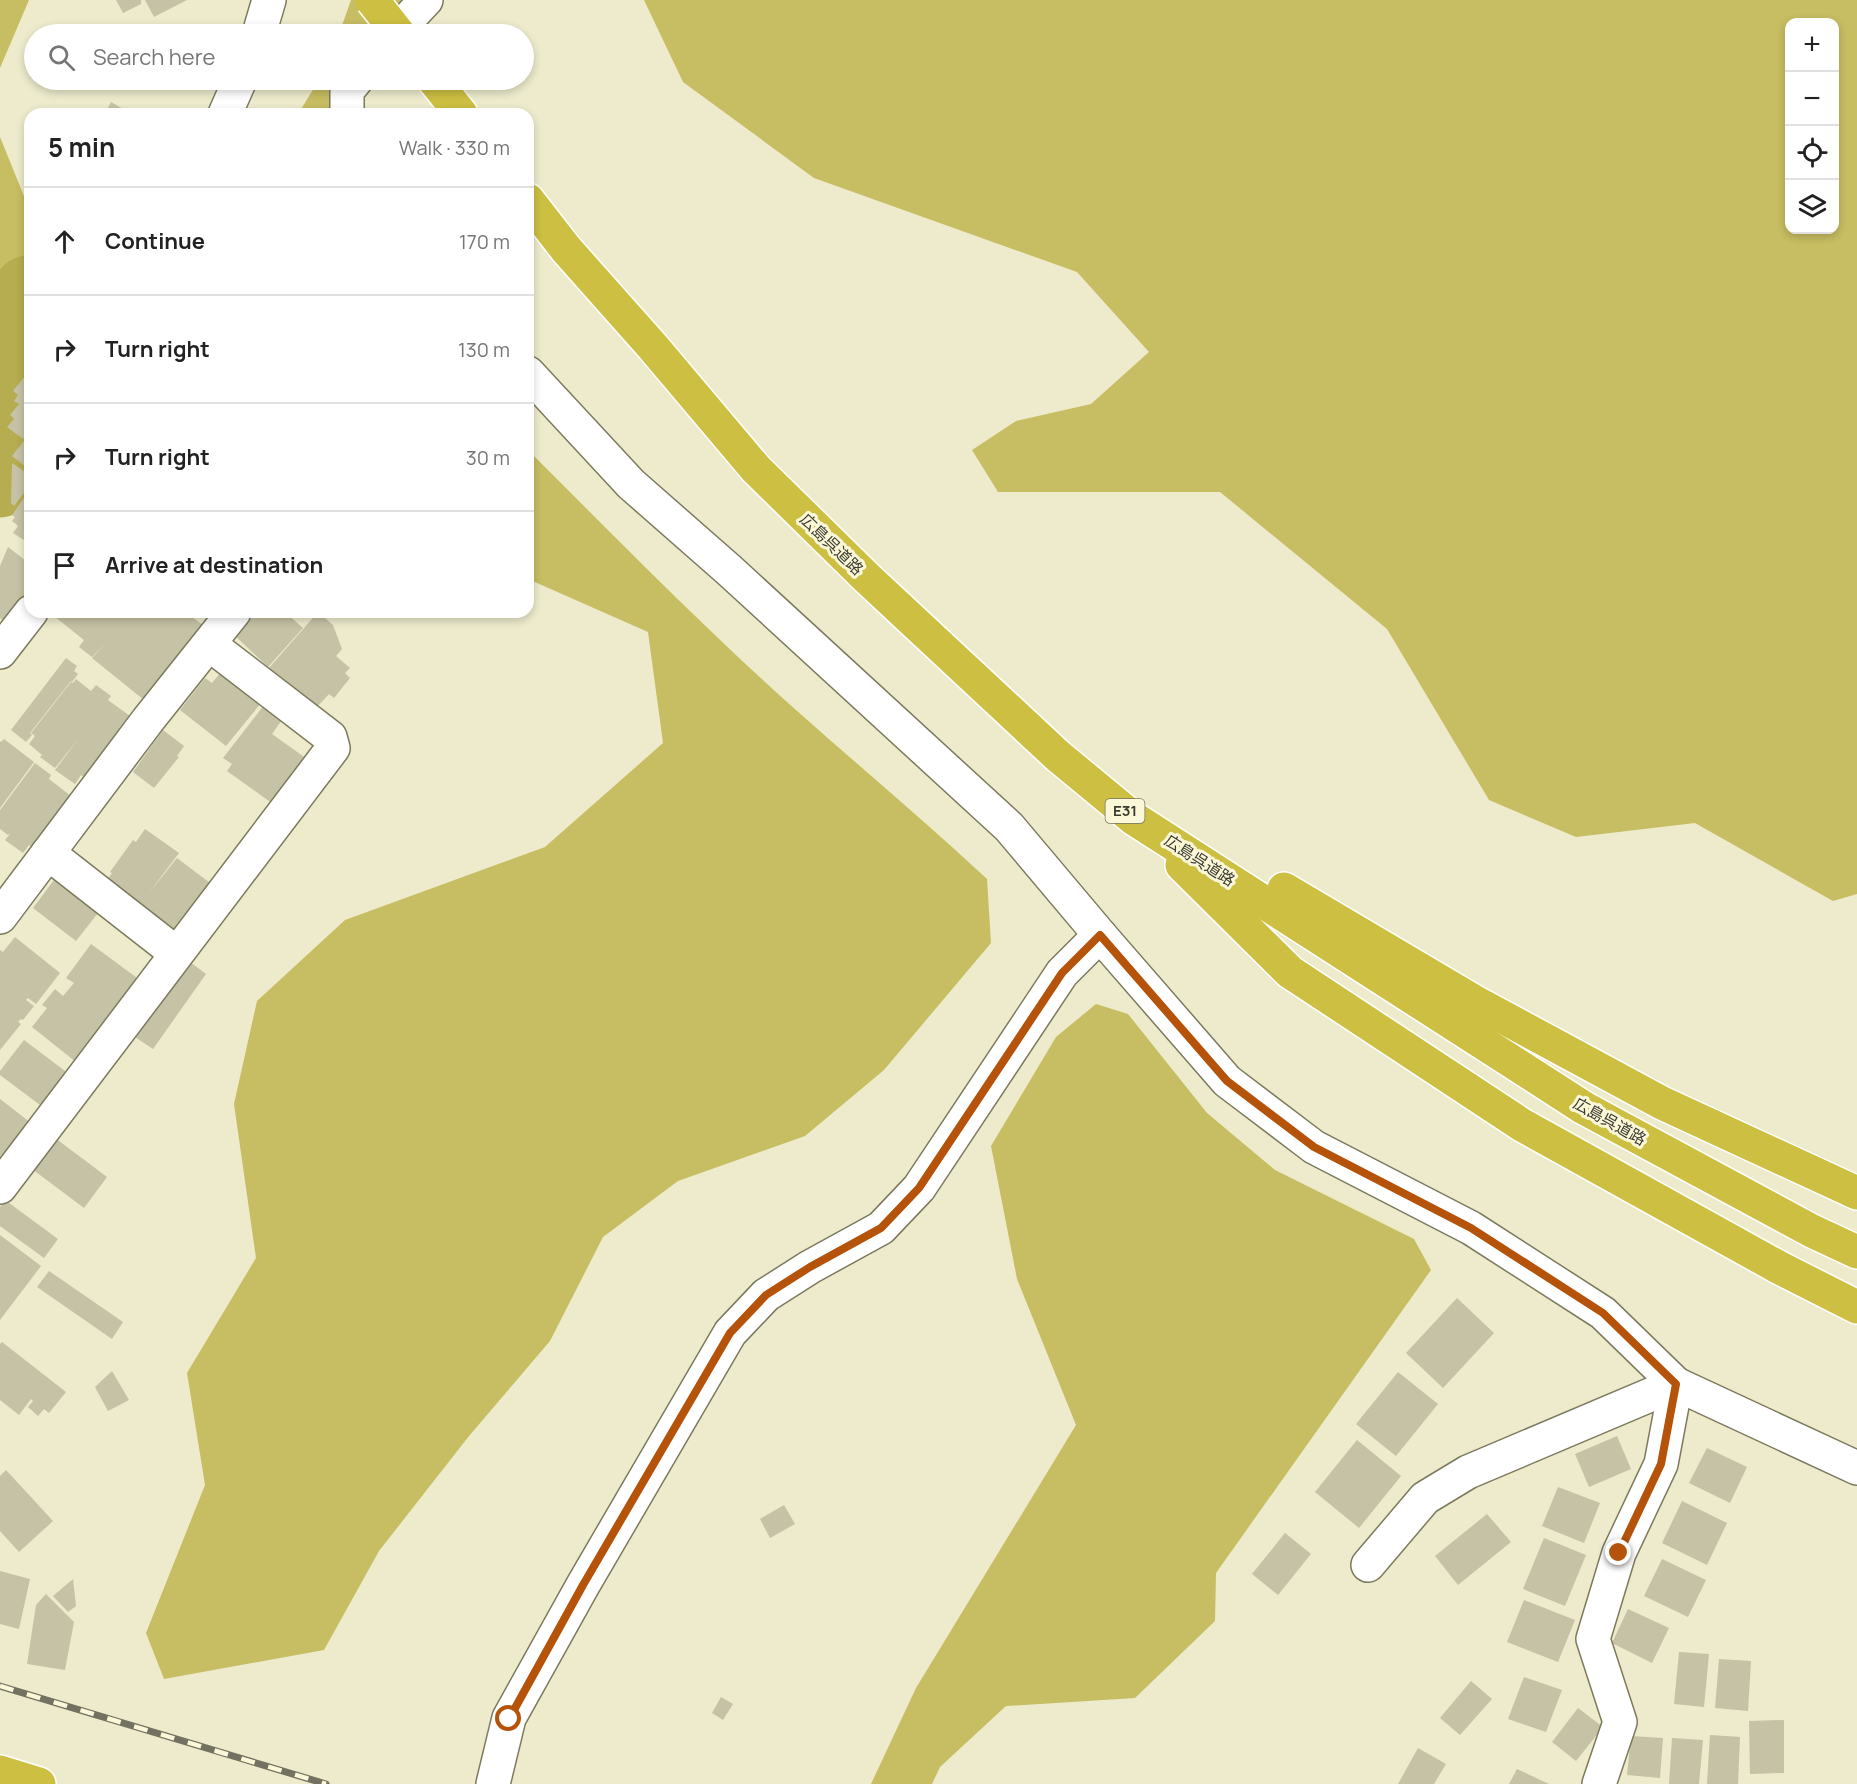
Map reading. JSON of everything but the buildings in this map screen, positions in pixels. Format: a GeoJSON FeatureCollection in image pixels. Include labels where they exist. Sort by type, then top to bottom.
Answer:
{"type":"FeatureCollection","features":[{"type":"Feature","properties":{"kind":"highway"},"geometry":{"type":"LineString","coordinates":[[372,0],[391,24]]}},
{"type":"Feature","properties":{"kind":"highway"},"geometry":{"type":"LineString","coordinates":[[442,90],[456,108]]}},
{"type":"Feature","properties":{"kind":"highway","name":"広島呉道路"},"geometry":{"type":"LineString","coordinates":[[534,208],[566,249],[653,346],[756,469],[867,578],[1058,756],[1133,818],[1584,1108],[1812,1231],[1857,1252]]}},
{"type":"Feature","properties":{"kind":"highway"},"geometry":{"type":"LineString","coordinates":[[1058,756],[1475,1002],[1662,1103],[1857,1193]]}},
{"type":"Feature","properties":{"kind":"highway"},"geometry":{"type":"LineString","coordinates":[[1133,818],[1290,972],[1522,1125],[1780,1268],[1857,1307]]}},
{"type":"Feature","properties":{"kind":"highway"},"geometry":{"type":"LineString","coordinates":[[0,1772],[39,1784]]}},
{"type":"Feature","properties":{"kind":"street"},"geometry":{"type":"LineString","coordinates":[[262,24],[269,0]]}},
{"type":"Feature","properties":{"kind":"street"},"geometry":{"type":"LineString","coordinates":[[403,24],[426,0]]}},
{"type":"Feature","properties":{"kind":"street"},"geometry":{"type":"LineString","coordinates":[[228,108],[236,90]]}},
{"type":"Feature","properties":{"kind":"street"},"geometry":{"type":"LineString","coordinates":[[346,90],[347,108]]}},
{"type":"Feature","properties":{"kind":"street"},"geometry":{"type":"LineString","coordinates":[[534,380],[630,484],[729,570],[1009,827],[1227,1081],[1314,1147],[1471,1228],[1603,1313],[1676,1384],[1857,1468]]}},
{"type":"Feature","properties":{"kind":"street"},"geometry":{"type":"LineString","coordinates":[[0,652],[26,618]]}},
{"type":"Feature","properties":{"kind":"street"},"geometry":{"type":"LineString","coordinates":[[0,917],[148,720],[229,618]]}},
{"type":"Feature","properties":{"kind":"street"},"geometry":{"type":"LineString","coordinates":[[0,1186],[333,748],[330,737],[209,644]]}},
{"type":"Feature","properties":{"kind":"street"},"geometry":{"type":"LineString","coordinates":[[48,853],[176,953]]}},
{"type":"Feature","properties":{"kind":"street"},"geometry":{"type":"LineString","coordinates":[[493,1784],[509,1719],[583,1585],[730,1333],[766,1295],[810,1267],[881,1228],[919,1188],[1062,973],[1100,935]]}},
{"type":"Feature","properties":{"kind":"street"},"geometry":{"type":"LineString","coordinates":[[1368,1565],[1425,1498],[1468,1472],[1676,1384]]}},
{"type":"Feature","properties":{"kind":"street"},"geometry":{"type":"LineString","coordinates":[[1599,1784],[1620,1722],[1593,1639],[1619,1553],[1661,1464],[1676,1384]]}},
{"type":"Feature","properties":{"kind":"shaded area"},"geometry":{"type":"Polygon","coordinates":[[[0,0],[29,0],[0,68],[0,0]]]}},
{"type":"Feature","properties":{"kind":"shaded area"},"geometry":{"type":"Polygon","coordinates":[[[351,0],[444,0],[419,24],[343,24],[351,0]]]}},
{"type":"Feature","properties":{"kind":"shaded area"},"geometry":{"type":"Polygon","coordinates":[[[644,0],[1857,0],[1857,894],[1833,901],[1695,823],[1576,837],[1489,800],[1387,629],[1220,492],[998,492],[972,450],[1016,421],[1091,404],[1149,352],[1077,272],[814,178],[683,82],[644,0]]]}},
{"type":"Feature","properties":{"kind":"shaded area"},"geometry":{"type":"Polygon","coordinates":[[[313,90],[358,90],[346,108],[302,108],[313,90]]]}},
{"type":"Feature","properties":{"kind":"shaded area"},"geometry":{"type":"Polygon","coordinates":[[[0,137],[24,196],[24,280],[0,397],[0,137]]]}},
{"type":"Feature","properties":{"kind":"shaded area"},"geometry":{"type":"Polygon","coordinates":[[[534,456],[727,647],[987,879],[991,943],[884,1070],[805,1136],[678,1181],[603,1237],[550,1341],[469,1436],[379,1551],[324,1650],[164,1679],[146,1633],[205,1485],[187,1373],[256,1258],[234,1104],[257,1001],[345,920],[545,847],[663,743],[648,632],[534,582],[534,456]]]}},
{"type":"Feature","properties":{"kind":"shaded area"},"geometry":{"type":"Polygon","coordinates":[[[1096,1004],[1128,1014],[1207,1113],[1275,1170],[1414,1239],[1431,1270],[1216,1573],[1215,1621],[1135,1698],[1006,1706],[940,1767],[932,1784],[871,1784],[916,1688],[1076,1425],[1017,1279],[991,1146],[1056,1037],[1096,1004]]]}},
{"type":"Feature","properties":{"kind":"waterway"},"geometry":{"type":"LineString","coordinates":[[0,483],[3,430],[24,312]]}},
{"type":"Feature","properties":{"kind":"railway"},"geometry":{"type":"LineString","coordinates":[[0,1686],[326,1784]]}},
{"type":"Feature","properties":{"kind":"route"},"geometry":{"type":"LineString","coordinates":[[509,1719],[583,1585],[730,1333],[766,1295],[810,1267],[881,1228],[919,1188],[1062,973],[1100,935],[1227,1081],[1314,1147],[1471,1228],[1603,1313],[1676,1384],[1661,1464],[1619,1553]]}}]}
